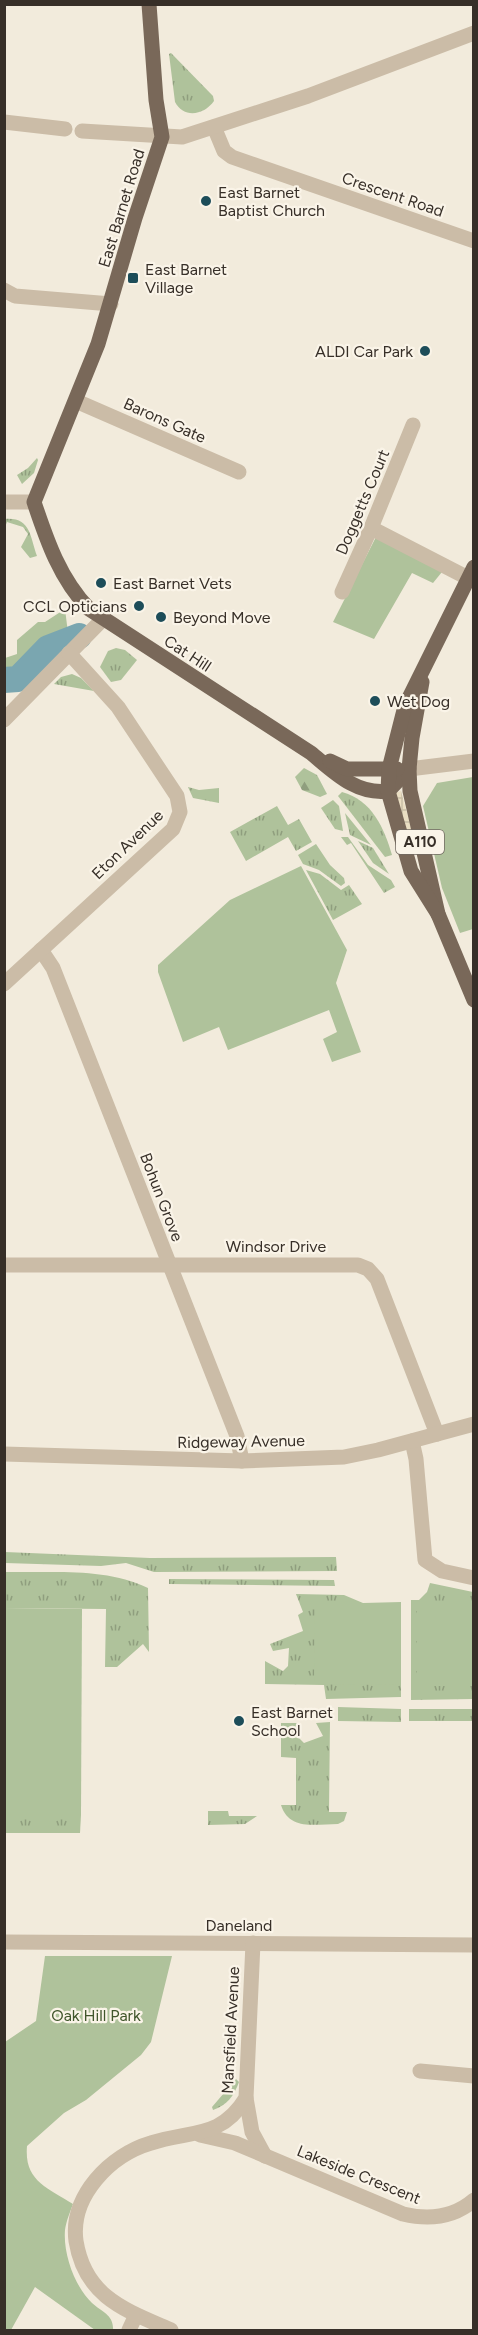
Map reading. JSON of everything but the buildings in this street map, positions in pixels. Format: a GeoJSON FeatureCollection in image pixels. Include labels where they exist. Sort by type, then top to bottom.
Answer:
{"type":"FeatureCollection","features":[{"type":"Feature","properties":{"kind":"main road"},"geometry":{"type":"LineString","coordinates":[[149,4],[156,100],[162,137]]}},
{"type":"Feature","properties":{"kind":"main road","name":"East Barnet Road"},"geometry":{"type":"LineString","coordinates":[[34,502],[76,400],[111,304],[162,137]]}},
{"type":"Feature","properties":{"kind":"main road","name":"Cat Hill"},"geometry":{"type":"LineString","coordinates":[[34,502],[58,566],[77,596],[103,619],[311,753],[343,779],[367,791],[388,791]]}},
{"type":"Feature","properties":{"kind":"main road","name":"A110"},"geometry":{"type":"LineString","coordinates":[[438,914],[411,871],[388,791],[389,769],[405,706],[471,573]]}},
{"type":"Feature","properties":{"kind":"main road","name":"A110"},"geometry":{"type":"LineString","coordinates":[[424,671],[409,769],[417,829],[438,914],[474,1000]]}},
{"type":"Feature","properties":{"kind":"main road","name":"Cat Hill"},"geometry":{"type":"LineString","coordinates":[[311,753],[347,769],[409,769]]}},
{"type":"Feature","properties":{"kind":"main road"},"geometry":{"type":"LineString","coordinates":[[388,791],[409,769]]}},
{"type":"Feature","properties":{"kind":"street","name":"East Barnet Road"},"geometry":{"type":"LineString","coordinates":[[162,137],[182,137],[214,127],[318,92],[474,33]]}},
{"type":"Feature","properties":{"kind":"street"},"geometry":{"type":"LineString","coordinates":[[4,122],[65,129]]}},
{"type":"Feature","properties":{"kind":"street","name":"Crescent Road"},"geometry":{"type":"LineString","coordinates":[[214,127],[224,151],[232,157],[474,241]]}},
{"type":"Feature","properties":{"kind":"street"},"geometry":{"type":"LineString","coordinates":[[81,131],[162,137]]}},
{"type":"Feature","properties":{"kind":"street"},"geometry":{"type":"LineString","coordinates":[[4,290],[15,296],[111,304]]}},
{"type":"Feature","properties":{"kind":"street","name":"Barons Gate"},"geometry":{"type":"LineString","coordinates":[[76,400],[239,472]]}},
{"type":"Feature","properties":{"kind":"street","name":"Doggetts Court"},"geometry":{"type":"LineString","coordinates":[[342,592],[413,425]]}},
{"type":"Feature","properties":{"kind":"street"},"geometry":{"type":"LineString","coordinates":[[4,502],[34,502]]}},
{"type":"Feature","properties":{"kind":"street"},"geometry":{"type":"LineString","coordinates":[[371,528],[471,573]]}},
{"type":"Feature","properties":{"kind":"street"},"geometry":{"type":"LineString","coordinates":[[4,720],[103,619]]}},
{"type":"Feature","properties":{"kind":"street","name":"Eton Avenue"},"geometry":{"type":"LineString","coordinates":[[4,984],[172,829],[180,812],[177,796],[123,714],[74,648]]}},
{"type":"Feature","properties":{"kind":"street"},"geometry":{"type":"LineString","coordinates":[[409,769],[474,761]]}},
{"type":"Feature","properties":{"kind":"street","name":"Bohun Grove"},"geometry":{"type":"LineString","coordinates":[[41,950],[53,968],[170,1265],[237,1436],[242,1461]]}},
{"type":"Feature","properties":{"kind":"street","name":"Windsor Drive"},"geometry":{"type":"LineString","coordinates":[[4,1265],[344,1264],[368,1269],[377,1279],[437,1434]]}},
{"type":"Feature","properties":{"kind":"street","name":"Ridgeway Avenue"},"geometry":{"type":"LineString","coordinates":[[4,1454],[242,1461],[344,1456],[474,1424]]}},
{"type":"Feature","properties":{"kind":"street"},"geometry":{"type":"LineString","coordinates":[[412,1441],[416,1459],[425,1560],[442,1571],[474,1578]]}},
{"type":"Feature","properties":{"kind":"street","name":"Daneland"},"geometry":{"type":"LineString","coordinates":[[4,1942],[474,1944]]}},
{"type":"Feature","properties":{"kind":"street","name":"Mansfield Avenue"},"geometry":{"type":"LineString","coordinates":[[171,2331],[110,2301],[96,2288],[86,2272],[76,2238],[80,2209],[96,2179],[126,2153],[150,2143],[197,2134],[229,2120],[246,2098],[253,1943]]}},
{"type":"Feature","properties":{"kind":"street"},"geometry":{"type":"LineString","coordinates":[[420,2071],[474,2076]]}},
{"type":"Feature","properties":{"kind":"street"},"geometry":{"type":"LineString","coordinates":[[246,2098],[252,2132],[265,2156]]}},
{"type":"Feature","properties":{"kind":"street","name":"Lakeside Crescent"},"geometry":{"type":"LineString","coordinates":[[197,2134],[235,2143],[403,2214],[423,2218],[454,2212],[474,2200]]}},
{"type":"Feature","properties":{"kind":"street"},"geometry":{"type":"LineString","coordinates":[[129,2331],[136,2315]]}},
{"type":"Feature","properties":{"kind":"green space"},"geometry":{"type":"Polygon","coordinates":[[[171,53],[213,96],[214,101],[210,106],[200,112],[189,113],[183,111],[175,102],[169,54],[171,53]]]}},
{"type":"Feature","properties":{"kind":"green space"},"geometry":{"type":"Polygon","coordinates":[[[37,458],[34,473],[22,484],[17,475],[37,458]]]}},
{"type":"Feature","properties":{"kind":"green space"},"geometry":{"type":"Polygon","coordinates":[[[5,519],[14,519],[25,525],[31,535],[37,556],[30,558],[21,547],[28,534],[23,527],[7,522],[5,527],[5,519]]]}},
{"type":"Feature","properties":{"kind":"green space"},"geometry":{"type":"Polygon","coordinates":[[[378,533],[446,567],[433,583],[412,573],[374,639],[333,622],[378,533]]]}},
{"type":"Feature","properties":{"kind":"green space"},"geometry":{"type":"Polygon","coordinates":[[[65,609],[68,633],[5,691],[5,658],[17,654],[17,640],[38,622],[45,622],[65,609]]]}},
{"type":"Feature","properties":{"kind":"green space"},"geometry":{"type":"Polygon","coordinates":[[[116,648],[125,650],[137,660],[121,680],[111,682],[100,667],[108,651],[116,648]]]}},
{"type":"Feature","properties":{"kind":"green space"},"geometry":{"type":"Polygon","coordinates":[[[72,674],[81,678],[94,691],[54,684],[61,677],[72,674]]]}},
{"type":"Feature","properties":{"kind":"green space"},"geometry":{"type":"Polygon","coordinates":[[[304,768],[317,775],[327,794],[320,797],[302,790],[295,777],[304,768]]]}},
{"type":"Feature","properties":{"kind":"green space"},"geometry":{"type":"Polygon","coordinates":[[[473,777],[473,929],[460,933],[442,888],[423,806],[437,783],[473,777]]]}},
{"type":"Feature","properties":{"kind":"green space"},"geometry":{"type":"Polygon","coordinates":[[[188,787],[199,790],[219,788],[219,803],[193,798],[188,787]]]}},
{"type":"Feature","properties":{"kind":"green space"},"geometry":{"type":"Polygon","coordinates":[[[342,792],[361,801],[369,808],[381,825],[392,855],[385,857],[338,796],[342,792]]]}},
{"type":"Feature","properties":{"kind":"green space"},"geometry":{"type":"Polygon","coordinates":[[[333,800],[339,806],[343,831],[335,829],[321,808],[333,800]]]}},
{"type":"Feature","properties":{"kind":"green space"},"geometry":{"type":"Polygon","coordinates":[[[277,806],[288,825],[299,819],[312,842],[296,851],[288,837],[246,861],[230,832],[277,806]]]}},
{"type":"Feature","properties":{"kind":"green space"},"geometry":{"type":"Polygon","coordinates":[[[345,813],[371,845],[350,835],[345,813]]]}},
{"type":"Feature","properties":{"kind":"green space"},"geometry":{"type":"Polygon","coordinates":[[[341,837],[348,837],[368,865],[391,880],[395,887],[384,893],[351,843],[347,845],[341,837]]]}},
{"type":"Feature","properties":{"kind":"green space"},"geometry":{"type":"Polygon","coordinates":[[[358,841],[373,848],[389,874],[373,863],[358,841]]]}},
{"type":"Feature","properties":{"kind":"green space"},"geometry":{"type":"Polygon","coordinates":[[[316,844],[330,865],[344,878],[345,883],[341,886],[319,870],[303,864],[298,855],[316,844]]]}},
{"type":"Feature","properties":{"kind":"green space"},"geometry":{"type":"Polygon","coordinates":[[[301,866],[347,950],[336,983],[361,1052],[332,1062],[323,1039],[337,1032],[329,1010],[228,1050],[219,1027],[183,1042],[158,972],[158,965],[230,900],[301,866]]]}},
{"type":"Feature","properties":{"kind":"green space"},"geometry":{"type":"Polygon","coordinates":[[[306,870],[320,874],[341,890],[349,885],[362,904],[333,920],[306,870]]]}},
{"type":"Feature","properties":{"kind":"green space"},"geometry":{"type":"Polygon","coordinates":[[[5,1552],[150,1558],[336,1557],[337,1571],[154,1572],[126,1563],[101,1566],[5,1563],[5,1552]]]}},
{"type":"Feature","properties":{"kind":"green space"},"geometry":{"type":"Polygon","coordinates":[[[5,1572],[96,1574],[131,1581],[148,1588],[149,1652],[143,1644],[117,1667],[105,1667],[106,1609],[5,1608],[5,1572]]]}},
{"type":"Feature","properties":{"kind":"green space"},"geometry":{"type":"Polygon","coordinates":[[[169,1579],[334,1580],[335,1586],[169,1584],[169,1579]]]}},
{"type":"Feature","properties":{"kind":"green space"},"geometry":{"type":"Polygon","coordinates":[[[430,1583],[473,1592],[473,1699],[411,1700],[411,1600],[419,1600],[427,1592],[430,1583]]]}},
{"type":"Feature","properties":{"kind":"green space"},"geometry":{"type":"Polygon","coordinates":[[[296,1594],[344,1595],[363,1603],[401,1602],[401,1697],[326,1699],[324,1685],[265,1684],[265,1661],[283,1671],[288,1666],[289,1648],[273,1651],[270,1644],[303,1631],[298,1615],[303,1612],[296,1594]]]}},
{"type":"Feature","properties":{"kind":"green space"},"geometry":{"type":"Polygon","coordinates":[[[315,1607],[401,1607],[401,1685],[314,1684],[315,1607]]]}},
{"type":"Feature","properties":{"kind":"green space"},"geometry":{"type":"Polygon","coordinates":[[[5,1608],[82,1609],[81,1815],[5,1815],[5,1608]]]}},
{"type":"Feature","properties":{"kind":"green space"},"geometry":{"type":"Polygon","coordinates":[[[417,1608],[473,1608],[473,1686],[417,1686],[417,1608]]]}},
{"type":"Feature","properties":{"kind":"green space"},"geometry":{"type":"Polygon","coordinates":[[[338,1707],[401,1709],[401,1722],[338,1721],[338,1707]]]}},
{"type":"Feature","properties":{"kind":"green space"},"geometry":{"type":"Polygon","coordinates":[[[409,1709],[473,1709],[473,1721],[409,1721],[409,1709]]]}},
{"type":"Feature","properties":{"kind":"green space"},"geometry":{"type":"Polygon","coordinates":[[[330,1722],[329,1812],[347,1812],[344,1821],[338,1824],[312,1825],[297,1822],[290,1819],[281,1805],[296,1805],[296,1758],[281,1757],[281,1723],[300,1723],[299,1738],[304,1743],[323,1736],[316,1723],[330,1722]]]}},
{"type":"Feature","properties":{"kind":"green space"},"geometry":{"type":"Polygon","coordinates":[[[208,1811],[228,1811],[229,1816],[257,1816],[245,1824],[208,1825],[208,1811]]]}},
{"type":"Feature","properties":{"kind":"green space"},"geometry":{"type":"Polygon","coordinates":[[[5,1815],[81,1815],[80,1833],[5,1833],[5,1815]]]}},
{"type":"Feature","properties":{"kind":"green space","name":"Oak Hill Park"},"geometry":{"type":"Polygon","coordinates":[[[45,1956],[172,1956],[151,2042],[141,2055],[86,2100],[64,2113],[27,2146],[27,2158],[33,2175],[39,2182],[73,2204],[65,2230],[66,2249],[71,2270],[86,2296],[112,2321],[113,2330],[95,2330],[35,2287],[11,2330],[5,2330],[5,2042],[36,2021],[45,1956]]]}},
{"type":"Feature","properties":{"kind":"green space"},"geometry":{"type":"Polygon","coordinates":[[[236,2079],[239,2082],[235,2092],[226,2103],[213,2110],[212,2107],[236,2079]]]}},
{"type":"Feature","properties":{"kind":"shaded area"},"geometry":{"type":"Polygon","coordinates":[[[401,791],[416,846],[410,848],[395,793],[401,791]]]}},
{"type":"Feature","properties":{"kind":"waterway"},"geometry":{"type":"LineString","coordinates":[[4,680],[18,679],[48,648],[79,636]]}},
{"type":"Feature","properties":{"kind":"place","name":"East Barnet Baptist Church"},"geometry":{"type":"Point","coordinates":[206,201]}},
{"type":"Feature","properties":{"kind":"place","name":"East Barnet Village"},"geometry":{"type":"Point","coordinates":[133,278]}},
{"type":"Feature","properties":{"kind":"place","name":"ALDI Car Park"},"geometry":{"type":"Point","coordinates":[425,351]}},
{"type":"Feature","properties":{"kind":"place","name":"East Barnet Vets"},"geometry":{"type":"Point","coordinates":[101,583]}},
{"type":"Feature","properties":{"kind":"place","name":"CCL Opticians"},"geometry":{"type":"Point","coordinates":[139,606]}},
{"type":"Feature","properties":{"kind":"place","name":"Beyond Move"},"geometry":{"type":"Point","coordinates":[161,617]}},
{"type":"Feature","properties":{"kind":"place","name":"Wet Dog"},"geometry":{"type":"Point","coordinates":[375,701]}},
{"type":"Feature","properties":{"kind":"place","name":"East Barnet School"},"geometry":{"type":"Point","coordinates":[239,1721]}}]}
